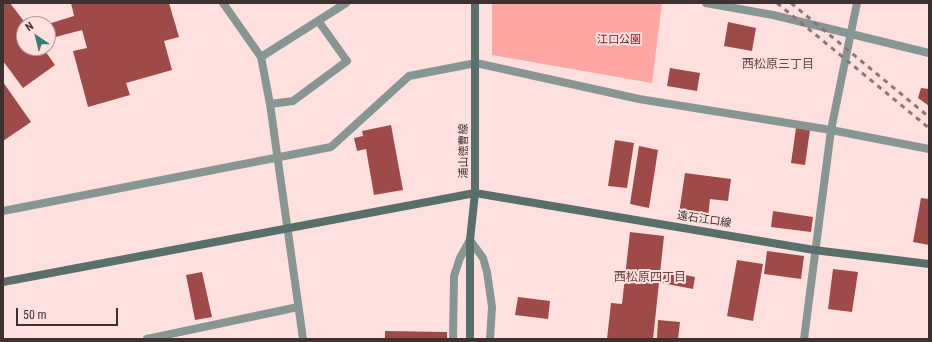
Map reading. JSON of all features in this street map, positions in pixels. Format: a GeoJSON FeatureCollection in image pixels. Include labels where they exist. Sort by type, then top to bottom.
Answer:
{"type":"FeatureCollection","features":[{"type":"Feature","properties":{"kind":"street"},"geometry":{"type":"LineString","coordinates":[[223,3],[261,57],[270,104],[286,229],[303,339]]}},
{"type":"Feature","properties":{"kind":"street"},"geometry":{"type":"LineString","coordinates":[[261,57],[319,22],[346,3]]}},
{"type":"Feature","properties":{"kind":"street","name":"浦山徳曹線"},"geometry":{"type":"LineString","coordinates":[[470,339],[470,240],[475,193],[475,3]]}},
{"type":"Feature","properties":{"kind":"street"},"geometry":{"type":"LineString","coordinates":[[706,3],[773,15],[929,53]]}},
{"type":"Feature","properties":{"kind":"street"},"geometry":{"type":"LineString","coordinates":[[804,339],[814,250],[831,130],[852,35],[857,3]]}},
{"type":"Feature","properties":{"kind":"street"},"geometry":{"type":"LineString","coordinates":[[270,104],[293,101],[347,61],[319,22]]}},
{"type":"Feature","properties":{"kind":"street"},"geometry":{"type":"LineString","coordinates":[[3,211],[331,147],[409,76],[476,63],[639,99],[831,130],[929,149]]}},
{"type":"Feature","properties":{"kind":"street"},"geometry":{"type":"LineString","coordinates":[[3,282],[475,193]]}},
{"type":"Feature","properties":{"kind":"street","name":"遠石江口線"},"geometry":{"type":"LineString","coordinates":[[475,193],[814,250],[929,264]]}},
{"type":"Feature","properties":{"kind":"street"},"geometry":{"type":"LineString","coordinates":[[453,339],[454,276],[460,258],[470,240],[483,258],[487,272],[492,307],[490,339]]}},
{"type":"Feature","properties":{"kind":"street"},"geometry":{"type":"LineString","coordinates":[[147,339],[298,307]]}},
{"type":"Feature","properties":{"kind":"green space","name":"江口公園"},"geometry":{"type":"Polygon","coordinates":[[[492,3],[662,3],[652,83],[492,55],[492,3]]]}},
{"type":"Feature","properties":{"kind":"building"},"geometry":{"type":"Polygon","coordinates":[[[3,3],[10,3],[20,16],[16,16],[16,56],[49,56],[55,65],[23,88],[3,61],[3,3]]]}},
{"type":"Feature","properties":{"kind":"building"},"geometry":{"type":"Polygon","coordinates":[[[71,3],[169,3],[179,37],[164,41],[172,70],[126,83],[130,95],[88,107],[73,51],[87,48],[82,30],[56,37],[56,22],[74,16],[71,3]]]}},
{"type":"Feature","properties":{"kind":"building"},"geometry":{"type":"Polygon","coordinates":[[[728,22],[756,28],[752,51],[724,46],[728,22]]]}},
{"type":"Feature","properties":{"kind":"building"},"geometry":{"type":"Polygon","coordinates":[[[670,68],[700,73],[697,91],[667,86],[670,68]]]}},
{"type":"Feature","properties":{"kind":"building"},"geometry":{"type":"Polygon","coordinates":[[[3,82],[31,122],[3,141],[3,82]]]}},
{"type":"Feature","properties":{"kind":"building"},"geometry":{"type":"Polygon","coordinates":[[[921,88],[929,89],[929,106],[918,98],[921,88]]]}},
{"type":"Feature","properties":{"kind":"building"},"geometry":{"type":"Polygon","coordinates":[[[391,125],[403,190],[374,195],[366,149],[357,151],[354,138],[363,136],[362,131],[391,125]]]}},
{"type":"Feature","properties":{"kind":"building"},"geometry":{"type":"Polygon","coordinates":[[[796,128],[810,130],[805,165],[791,163],[796,128]]]}},
{"type":"Feature","properties":{"kind":"building"},"geometry":{"type":"Polygon","coordinates":[[[615,140],[634,143],[627,188],[608,186],[615,140]]]}},
{"type":"Feature","properties":{"kind":"building"},"geometry":{"type":"Polygon","coordinates":[[[639,146],[658,150],[649,208],[630,204],[639,146]]]}},
{"type":"Feature","properties":{"kind":"building"},"geometry":{"type":"Polygon","coordinates":[[[685,173],[731,179],[728,201],[710,199],[708,217],[679,213],[685,173]]]}},
{"type":"Feature","properties":{"kind":"building"},"geometry":{"type":"Polygon","coordinates":[[[921,198],[929,199],[929,245],[913,242],[921,198]]]}},
{"type":"Feature","properties":{"kind":"building"},"geometry":{"type":"Polygon","coordinates":[[[773,211],[813,217],[811,232],[771,227],[773,211]]]}},
{"type":"Feature","properties":{"kind":"building"},"geometry":{"type":"Polygon","coordinates":[[[630,232],[664,236],[653,339],[607,339],[611,303],[622,304],[630,232]]]}},
{"type":"Feature","properties":{"kind":"building"},"geometry":{"type":"Polygon","coordinates":[[[767,251],[804,256],[801,279],[764,274],[767,251]]]}},
{"type":"Feature","properties":{"kind":"building"},"geometry":{"type":"Polygon","coordinates":[[[737,260],[763,264],[753,321],[727,316],[737,260]]]}},
{"type":"Feature","properties":{"kind":"building"},"geometry":{"type":"Polygon","coordinates":[[[833,269],[858,272],[852,312],[828,309],[833,269]]]}},
{"type":"Feature","properties":{"kind":"building"},"geometry":{"type":"Polygon","coordinates":[[[665,271],[695,277],[693,289],[662,283],[665,271]]]}},
{"type":"Feature","properties":{"kind":"building"},"geometry":{"type":"Polygon","coordinates":[[[202,272],[212,317],[195,320],[186,275],[202,272]]]}},
{"type":"Feature","properties":{"kind":"building"},"geometry":{"type":"Polygon","coordinates":[[[518,297],[550,301],[548,319],[515,315],[518,297]]]}},
{"type":"Feature","properties":{"kind":"building"},"geometry":{"type":"Polygon","coordinates":[[[658,320],[680,322],[678,339],[657,339],[658,320]]]}},
{"type":"Feature","properties":{"kind":"building"},"geometry":{"type":"Polygon","coordinates":[[[385,331],[447,332],[447,339],[385,339],[385,331]]]}},
{"type":"Feature","properties":{"kind":"railway"},"geometry":{"type":"LineString","coordinates":[[777,3],[929,128]]}},
{"type":"Feature","properties":{"kind":"railway"},"geometry":{"type":"LineString","coordinates":[[791,3],[929,117]]}},
{"type":"Feature","properties":{"kind":"district","name":"西松原三丁目"},"geometry":{"type":"Point","coordinates":[778,65]}},
{"type":"Feature","properties":{"kind":"district","name":"西松原四丁目"},"geometry":{"type":"Point","coordinates":[650,278]}}]}
